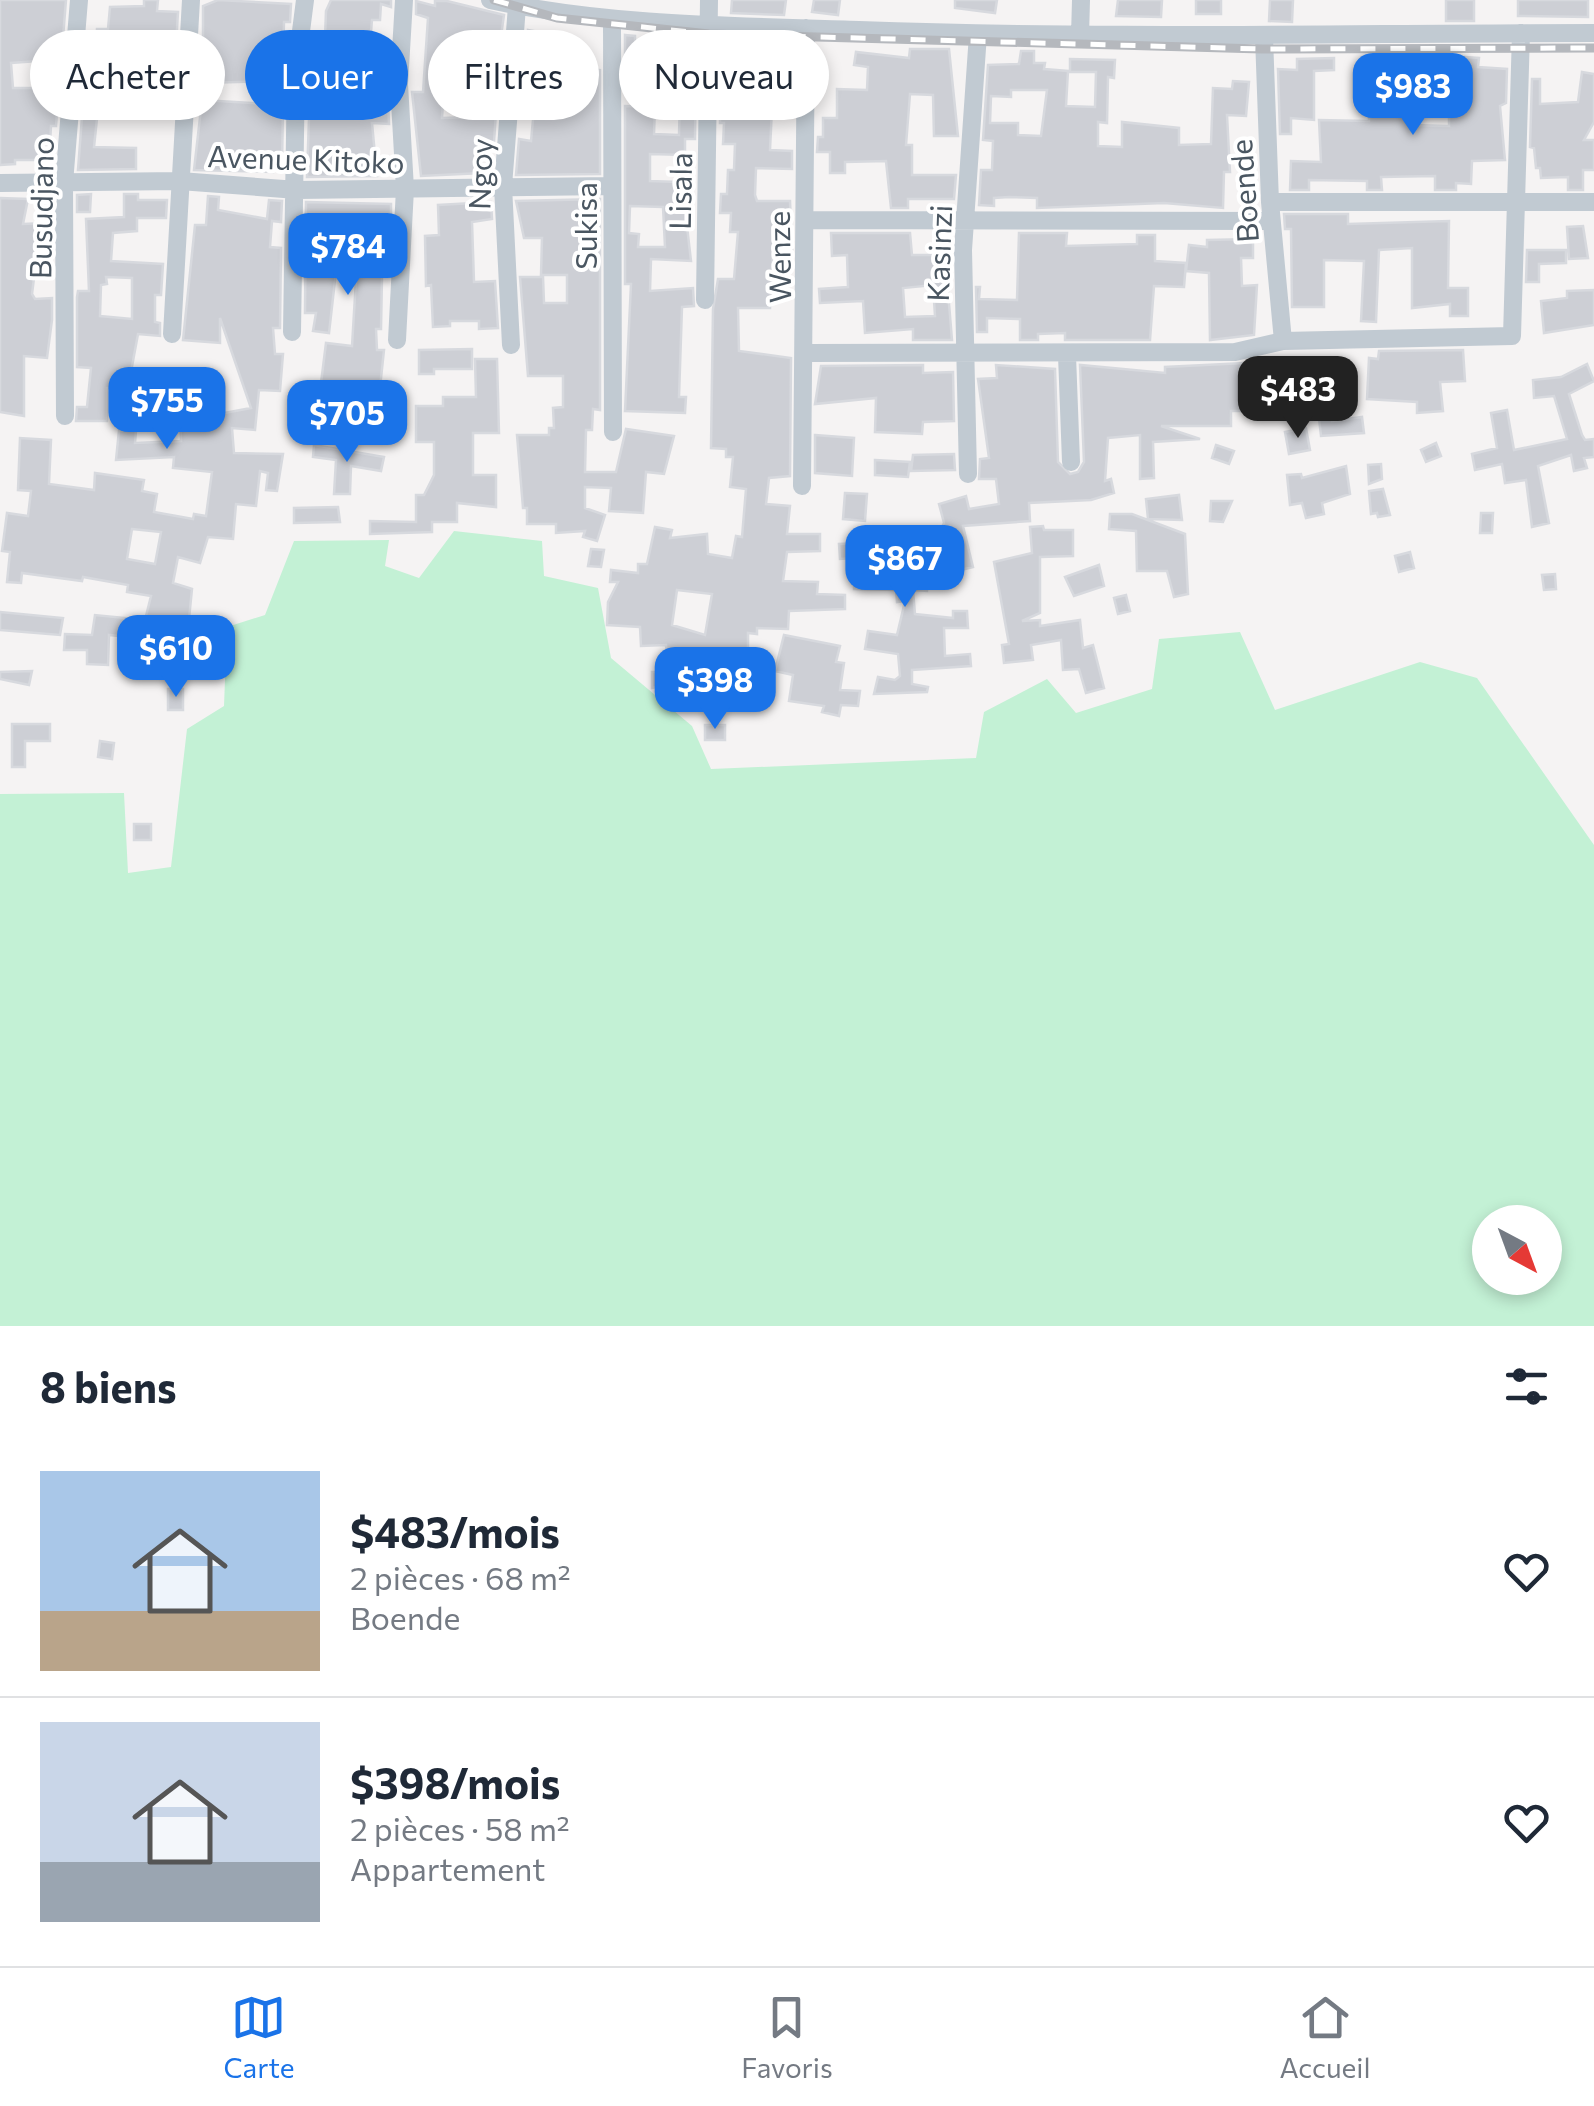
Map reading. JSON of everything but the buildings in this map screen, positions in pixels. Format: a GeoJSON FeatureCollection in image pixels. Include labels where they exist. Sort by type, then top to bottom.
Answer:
{"type":"FeatureCollection","features":[{"type":"Feature","properties":{"kind":"street","name":"Busudjano"},"geometry":{"type":"LineString","coordinates":[[66,416],[64,183],[79,0]]}},
{"type":"Feature","properties":{"kind":"street"},"geometry":{"type":"LineString","coordinates":[[172,334],[192,0]]}},
{"type":"Feature","properties":{"kind":"street"},"geometry":{"type":"LineString","coordinates":[[292,332],[296,70],[304,0]]}},
{"type":"Feature","properties":{"kind":"street"},"geometry":{"type":"LineString","coordinates":[[397,340],[405,188],[398,84],[404,0]]}},
{"type":"Feature","properties":{"kind":"street"},"geometry":{"type":"LineString","coordinates":[[490,0],[612,20],[978,34],[1264,37],[1594,33]]}},
{"type":"Feature","properties":{"kind":"street","name":"Lisala"},"geometry":{"type":"LineString","coordinates":[[705,300],[710,0]]}},
{"type":"Feature","properties":{"kind":"street"},"geometry":{"type":"LineString","coordinates":[[1080,36],[1081,0]]}},
{"type":"Feature","properties":{"kind":"street","name":"Ngoy"},"geometry":{"type":"LineString","coordinates":[[511,344],[504,186],[518,6]]}},
{"type":"Feature","properties":{"kind":"street","name":"Sukisa"},"geometry":{"type":"LineString","coordinates":[[612,20],[612,432]]}},
{"type":"Feature","properties":{"kind":"street","name":"Wenze"},"geometry":{"type":"LineString","coordinates":[[802,486],[806,28]]}},
{"type":"Feature","properties":{"kind":"street"},"geometry":{"type":"LineString","coordinates":[[806,353],[1235,352],[1283,341],[1512,336],[1521,33]]}},
{"type":"Feature","properties":{"kind":"street","name":"Kasinzi"},"geometry":{"type":"LineString","coordinates":[[968,474],[965,217],[978,34]]}},
{"type":"Feature","properties":{"kind":"street","name":"Boende"},"geometry":{"type":"LineString","coordinates":[[1264,37],[1270,212],[1283,341]]}},
{"type":"Feature","properties":{"kind":"street","name":"Avenue Kitoko"},"geometry":{"type":"LineString","coordinates":[[0,183],[180,181],[297,190],[611,186]]}},
{"type":"Feature","properties":{"kind":"street"},"geometry":{"type":"LineString","coordinates":[[806,220],[1594,202]]}},
{"type":"Feature","properties":{"kind":"street"},"geometry":{"type":"LineString","coordinates":[[1067,354],[1071,462]]}},
{"type":"Feature","properties":{"kind":"green space"},"geometry":{"type":"Polygon","coordinates":[[[454,531],[542,541],[544,576],[598,588],[611,658],[692,726],[711,769],[976,758],[984,712],[1047,679],[1076,713],[1152,689],[1159,639],[1240,632],[1275,710],[1420,662],[1477,678],[1594,845],[1594,1326],[0,1326],[0,794],[124,793],[128,873],[171,867],[187,729],[224,706],[227,627],[265,615],[294,541],[389,540],[385,566],[419,578],[454,531]]]}},
{"type":"Feature","properties":{"kind":"railway"},"geometry":{"type":"LineString","coordinates":[[494,0],[557,18],[709,34],[1262,49],[1594,48]]}}]}
